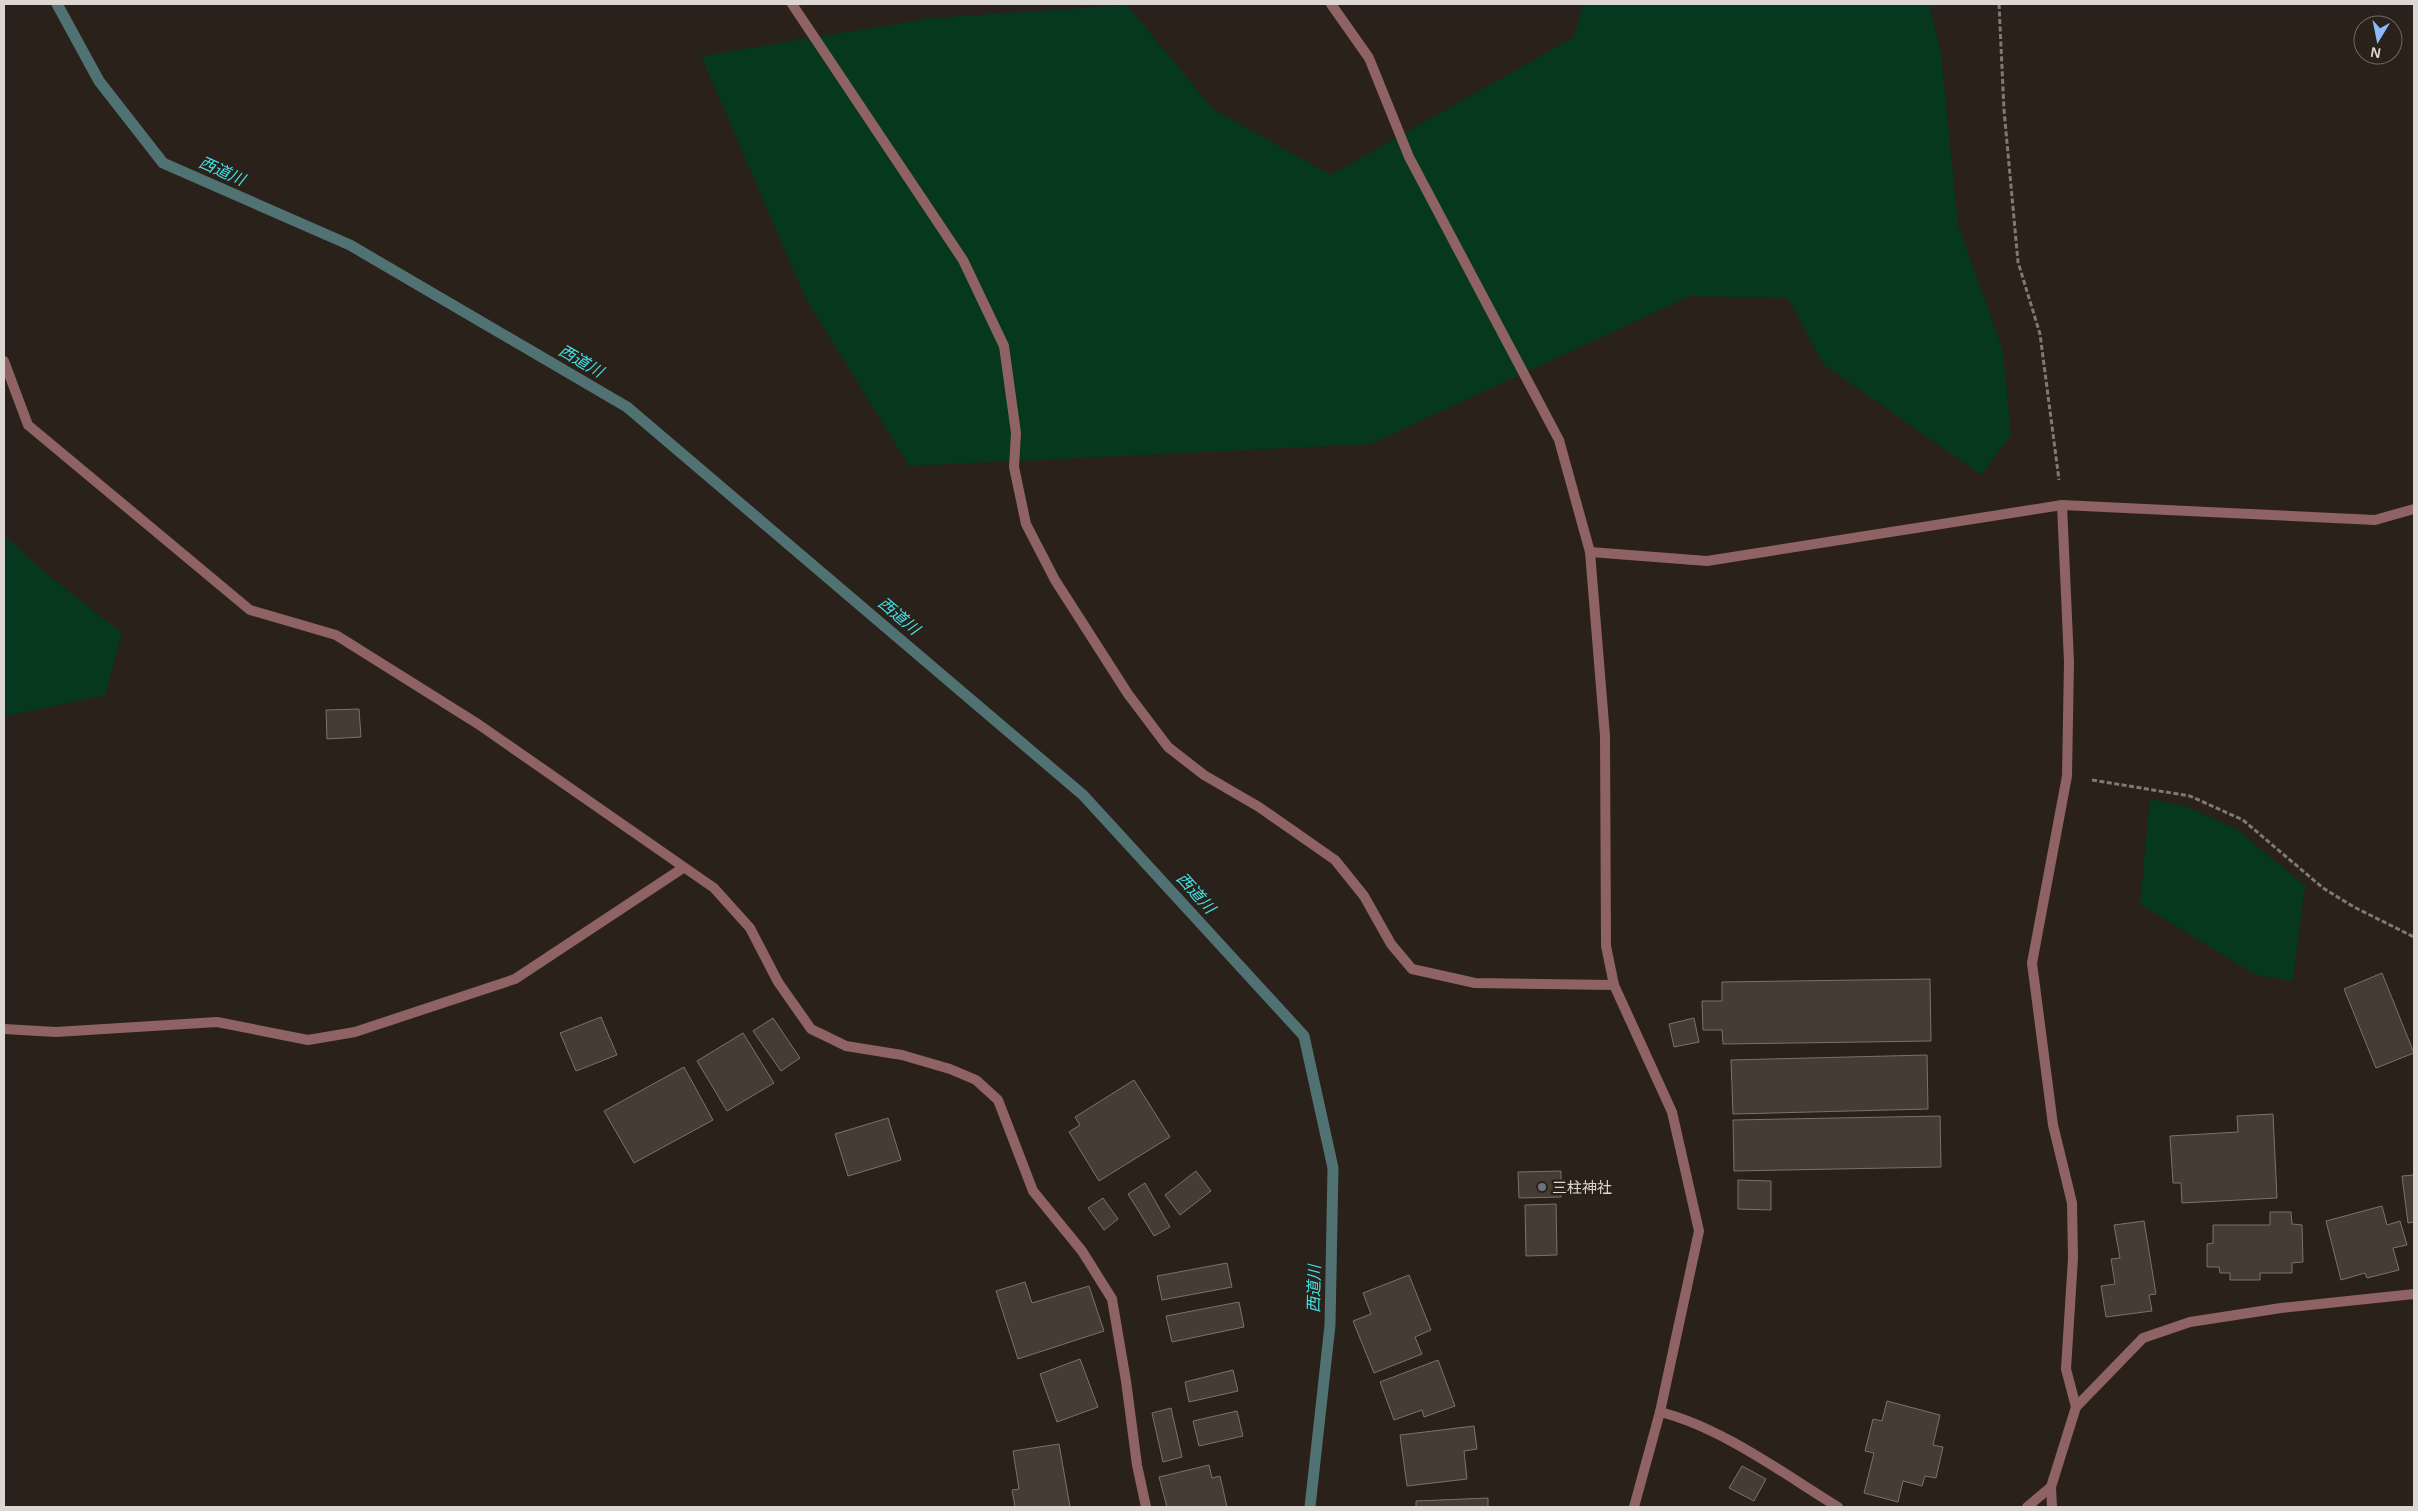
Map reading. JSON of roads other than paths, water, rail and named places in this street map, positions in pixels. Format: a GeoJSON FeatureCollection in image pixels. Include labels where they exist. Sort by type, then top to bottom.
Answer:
{"type":"FeatureCollection","features":[{"type":"Feature","properties":{"kind":"street"},"geometry":{"type":"LineString","coordinates":[[792,4],[963,260],[1004,346],[1016,433],[1014,466],[1026,524],[1055,580],[1128,694],[1168,747],[1204,775],[1259,806],[1335,860],[1364,896],[1391,944],[1412,969],[1475,983],[1614,985]]}},
{"type":"Feature","properties":{"kind":"street"},"geometry":{"type":"LineString","coordinates":[[1331,4],[1369,58],[1409,158],[1559,440],[1590,552],[1605,736],[1606,946],[1614,985],[1672,1112],[1699,1231],[1660,1412],[1634,1507]]}},
{"type":"Feature","properties":{"kind":"street"},"geometry":{"type":"LineString","coordinates":[[4,362],[28,425],[250,610],[336,635],[478,724],[714,888],[750,928],[778,982],[811,1029],[846,1046],[902,1055],[950,1069],[976,1080],[998,1100],[1033,1191],[1082,1251],[1112,1299],[1126,1381],[1137,1465],[1146,1507]]}},
{"type":"Feature","properties":{"kind":"street"},"geometry":{"type":"LineString","coordinates":[[1590,552],[1707,560],[2062,505],[2375,520],[2414,509]]}},
{"type":"Feature","properties":{"kind":"street"},"geometry":{"type":"LineString","coordinates":[[2062,505],[2069,662],[2067,776],[2032,962],[2053,1125],[2072,1203],[2073,1258],[2066,1369],[2076,1407]]}},
{"type":"Feature","properties":{"kind":"street"},"geometry":{"type":"LineString","coordinates":[[4,1029],[56,1032],[217,1022],[308,1040],[355,1032],[515,979],[683,868]]}},
{"type":"Feature","properties":{"kind":"street"},"geometry":{"type":"LineString","coordinates":[[2052,1507],[2051,1487],[2076,1407],[2143,1338],[2190,1322],[2281,1308],[2414,1294]]}},
{"type":"Feature","properties":{"kind":"street"},"geometry":{"type":"LineString","coordinates":[[1660,1412],[1687,1419],[1761,1459],[1838,1507]]}},
{"type":"Feature","properties":{"kind":"street"},"geometry":{"type":"LineString","coordinates":[[2027,1507],[2051,1487]]}},
{"type":"Feature","properties":{"kind":"waterway","name":"西道川"},"geometry":{"type":"LineString","coordinates":[[57,4],[99,81],[163,163],[350,245],[627,407],[1083,795],[1304,1036],[1333,1168],[1330,1325],[1310,1507]]}},
{"type":"Feature","properties":{"kind":"place","name":"三柱神社"},"geometry":{"type":"Point","coordinates":[1542,1187]}}]}
